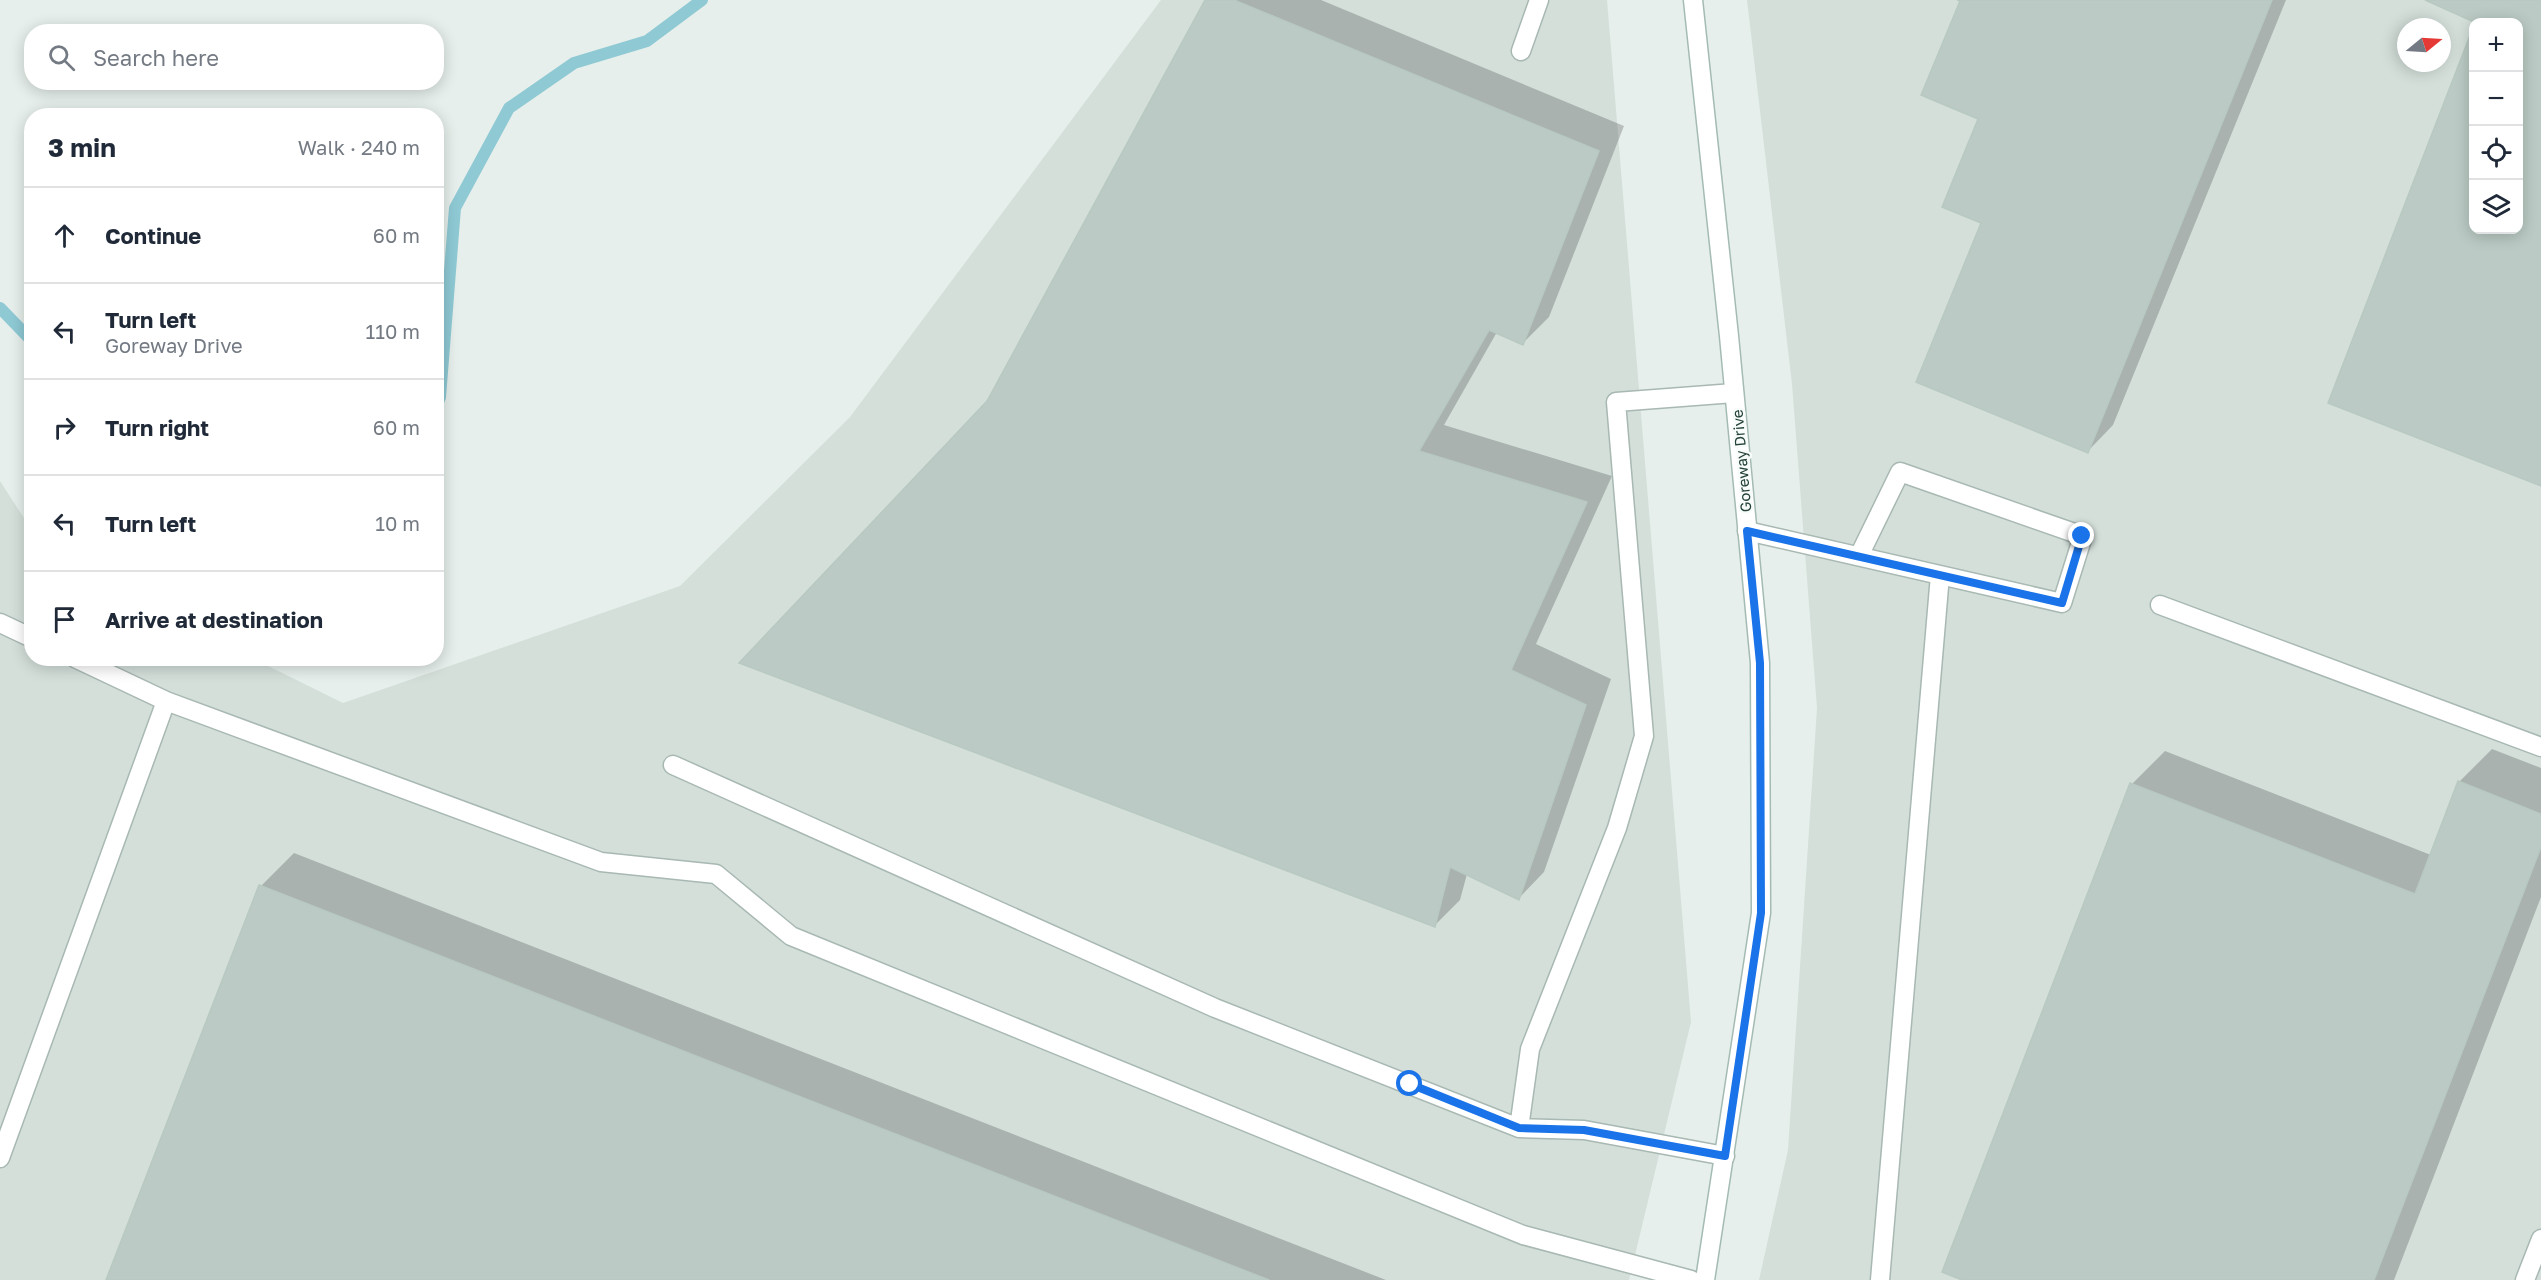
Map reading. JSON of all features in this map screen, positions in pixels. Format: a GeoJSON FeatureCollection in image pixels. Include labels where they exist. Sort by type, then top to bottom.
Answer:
{"type":"FeatureCollection","features":[{"type":"Feature","properties":{"kind":"main road"},"geometry":{"type":"LineString","coordinates":[[1521,51],[1539,0]]}},
{"type":"Feature","properties":{"kind":"main road","name":"Goreway Drive"},"geometry":{"type":"LineString","coordinates":[[1693,0],[1760,663],[1761,913],[1706,1280]]}},
{"type":"Feature","properties":{"kind":"main road"},"geometry":{"type":"LineString","coordinates":[[1519,1128],[1530,1049],[1617,828],[1644,736],[1616,402],[1734,393]]}},
{"type":"Feature","properties":{"kind":"main road"},"geometry":{"type":"LineString","coordinates":[[1747,531],[2062,603],[2082,536],[1900,472],[1859,556]]}},
{"type":"Feature","properties":{"kind":"main road"},"geometry":{"type":"LineString","coordinates":[[1880,1280],[1940,574]]}},
{"type":"Feature","properties":{"kind":"main road"},"geometry":{"type":"LineString","coordinates":[[2160,605],[2541,747]]}},
{"type":"Feature","properties":{"kind":"main road"},"geometry":{"type":"LineString","coordinates":[[0,623],[24,634]]}},
{"type":"Feature","properties":{"kind":"main road"},"geometry":{"type":"LineString","coordinates":[[92,666],[166,701],[601,862],[716,874],[791,936],[1523,1235],[1691,1280]]}},
{"type":"Feature","properties":{"kind":"main road"},"geometry":{"type":"LineString","coordinates":[[0,1158],[166,701]]}},
{"type":"Feature","properties":{"kind":"main road"},"geometry":{"type":"LineString","coordinates":[[673,765],[1215,1008],[1519,1128],[1584,1130],[1725,1156]]}},
{"type":"Feature","properties":{"kind":"main road"},"geometry":{"type":"LineString","coordinates":[[2526,1280],[2541,1239]]}},
{"type":"Feature","properties":{"kind":"shaded area"},"geometry":{"type":"Polygon","coordinates":[[[1161,0],[1607,0],[1691,1022],[1629,1280],[0,1280],[0,481],[24,518],[24,666],[268,666],[343,703],[680,586],[850,417],[1161,0]]]}},
{"type":"Feature","properties":{"kind":"shaded area"},"geometry":{"type":"Polygon","coordinates":[[[1747,0],[2541,0],[2541,1280],[1759,1280],[1788,1150],[1817,708],[1792,384],[1747,0]]]}},
{"type":"Feature","properties":{"kind":"building"},"geometry":{"type":"Polygon","coordinates":[[[1205,0],[1234,0],[1599,151],[1523,345],[1489,330],[1419,451],[1587,502],[1511,670],[1586,705],[1519,900],[1450,867],[1435,927],[739,663],[987,401],[1205,0]]]}},
{"type":"Feature","properties":{"kind":"building"},"geometry":{"type":"Polygon","coordinates":[[[1957,0],[2272,0],[2088,453],[1916,382],[1981,223],[1942,207],[1978,119],[1921,95],[1960,1],[1957,0]]]}},
{"type":"Feature","properties":{"kind":"building"},"geometry":{"type":"Polygon","coordinates":[[[2425,0],[2541,0],[2541,486],[2328,403],[2469,38],[2469,234],[2523,234],[2523,18],[2469,20],[2425,0]]]}},
{"type":"Feature","properties":{"kind":"building"},"geometry":{"type":"Polygon","coordinates":[[[2458,781],[2541,814],[2541,847],[2374,1280],[1962,1280],[1942,1272],[2130,783],[2415,894],[2458,781]]]}},
{"type":"Feature","properties":{"kind":"building"},"geometry":{"type":"Polygon","coordinates":[[[259,885],[1269,1280],[106,1280],[259,885]]]}},
{"type":"Feature","properties":{"kind":"waterway"},"geometry":{"type":"LineString","coordinates":[[444,347],[455,208],[509,108],[574,63],[647,41],[702,0]]}},
{"type":"Feature","properties":{"kind":"waterway"},"geometry":{"type":"LineString","coordinates":[[0,308],[24,333]]}},
{"type":"Feature","properties":{"kind":"route"},"geometry":{"type":"LineString","coordinates":[[1410,1084],[1519,1128],[1584,1130],[1725,1156],[1761,913],[1760,663],[1747,531],[2062,603],[2082,536]]}}]}
